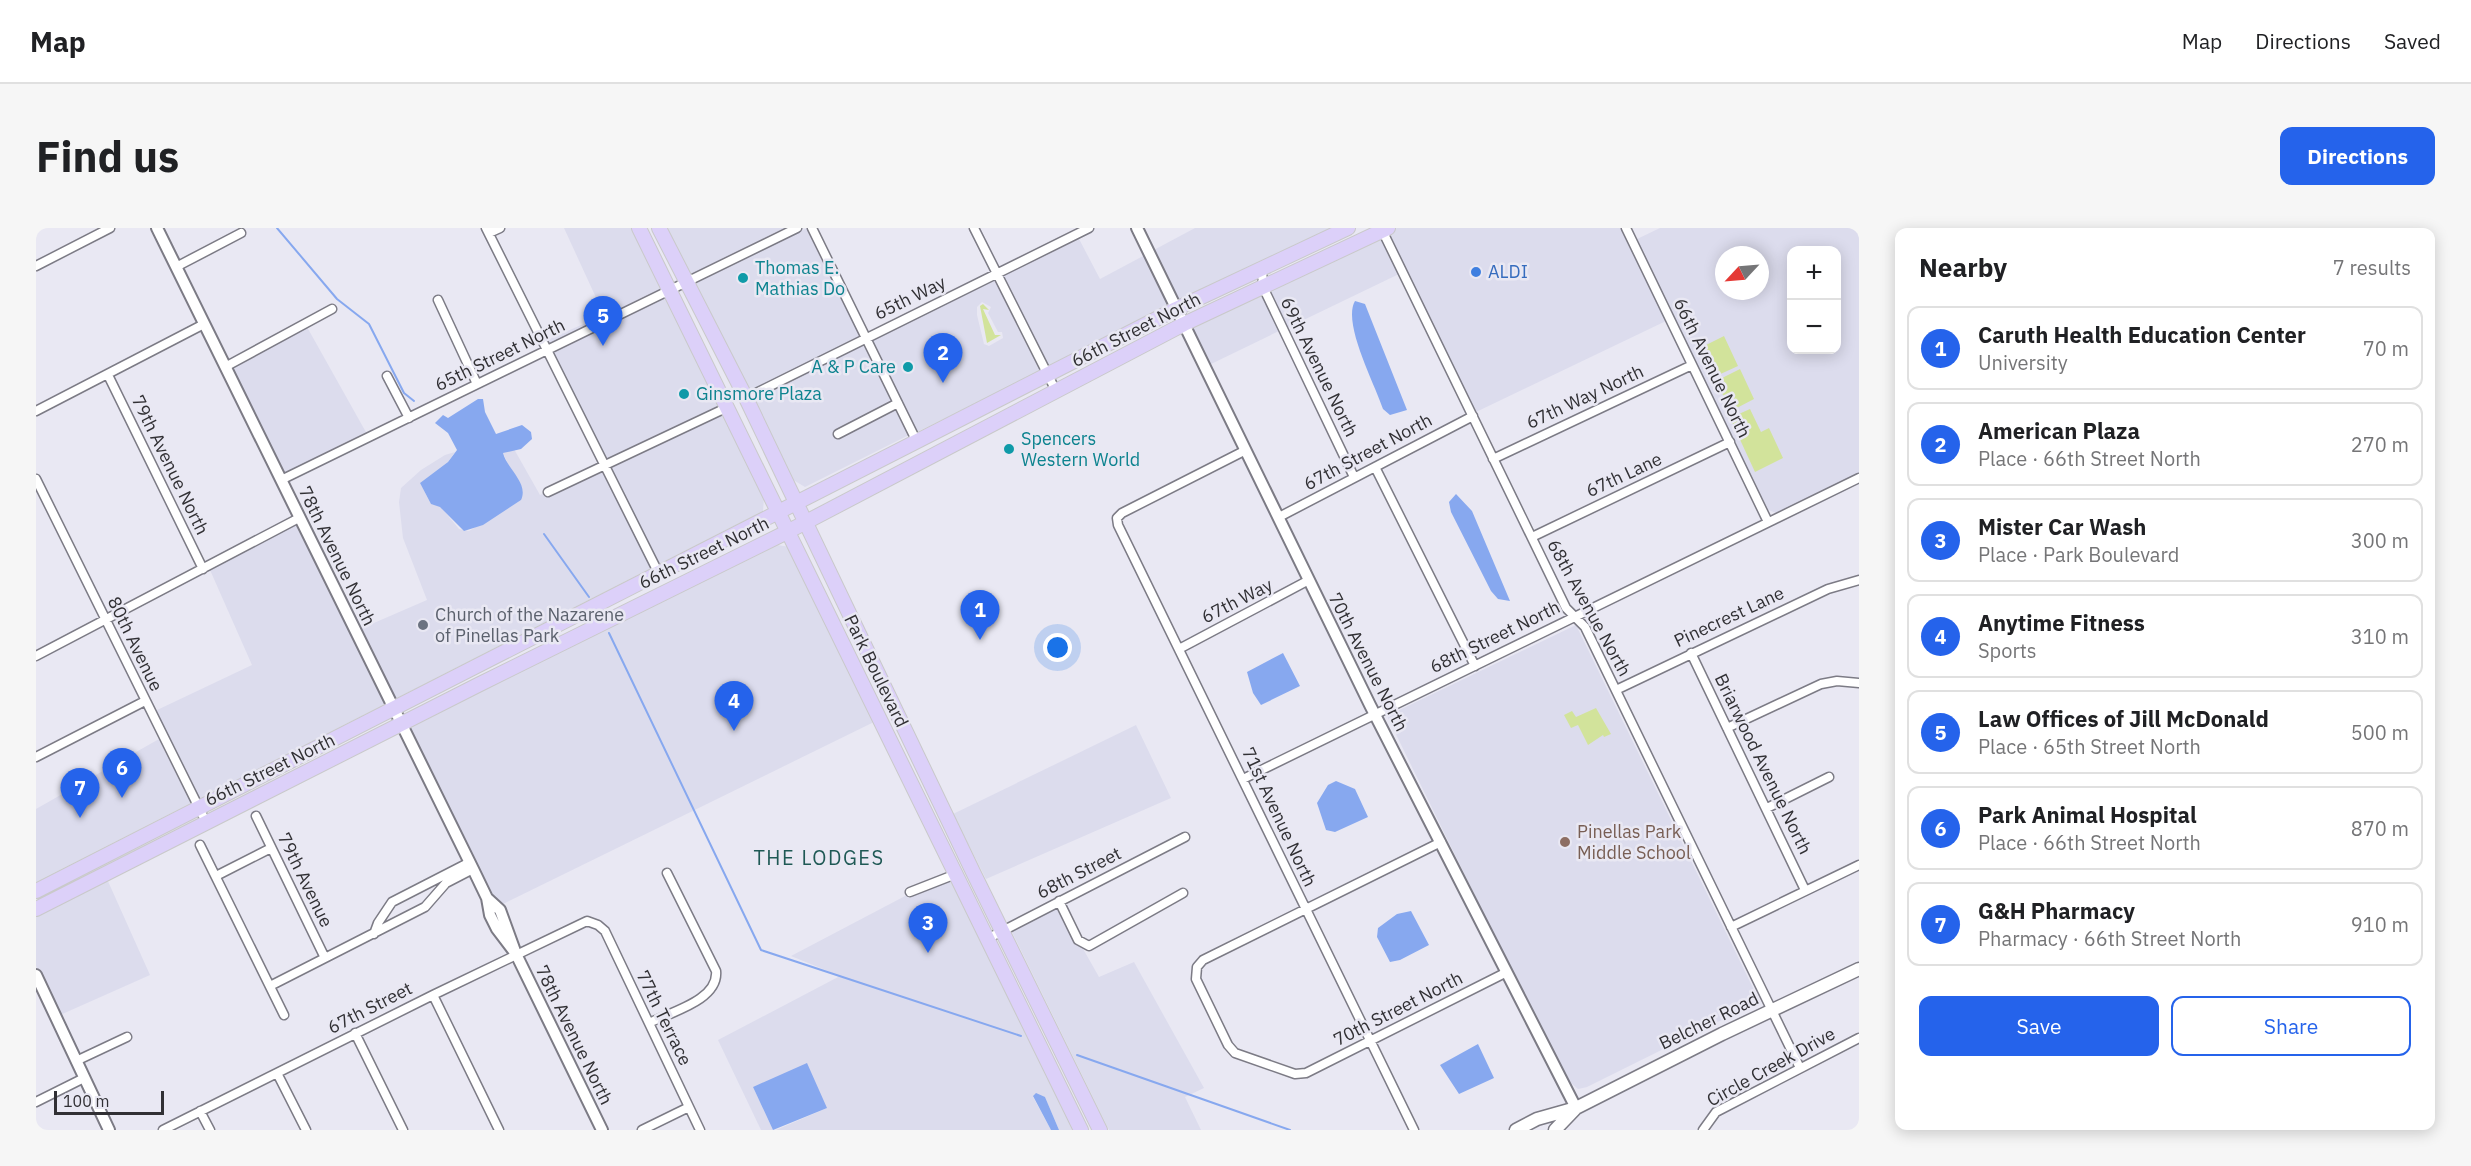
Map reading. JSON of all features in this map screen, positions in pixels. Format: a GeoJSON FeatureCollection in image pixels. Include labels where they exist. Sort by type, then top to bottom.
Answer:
{"type":"FeatureCollection","features":[{"type":"Feature","properties":{"kind":"main road","name":"Park Boulevard"},"geometry":{"type":"LineString","coordinates":[[639,228],[1081,1130]]}},
{"type":"Feature","properties":{"kind":"main road","name":"Park Boulevard"},"geometry":{"type":"LineString","coordinates":[[659,228],[798,504],[1100,1130]]}},
{"type":"Feature","properties":{"kind":"main road","name":"66th Street North"},"geometry":{"type":"LineString","coordinates":[[36,891],[798,504],[1176,309],[1348,228]]}},
{"type":"Feature","properties":{"kind":"main road","name":"66th Street North"},"geometry":{"type":"LineString","coordinates":[[36,909],[787,532],[1184,324],[1384,229]]}},
{"type":"Feature","properties":{"kind":"main road"},"geometry":{"type":"LineString","coordinates":[[873,706],[886,714],[898,739],[906,748],[914,748]]}},
{"type":"Feature","properties":{"kind":"main road","name":"Belcher Road"},"geometry":{"type":"LineString","coordinates":[[1516,1130],[1537,1119],[1576,1108],[1859,969]]}},
{"type":"Feature","properties":{"kind":"main road","name":"Belcher Road"},"geometry":{"type":"LineString","coordinates":[[1555,1130],[1576,1108]]}},
{"type":"Feature","properties":{"kind":"street"},"geometry":{"type":"LineString","coordinates":[[36,266],[110,228]]}},
{"type":"Feature","properties":{"kind":"street","name":"78th Avenue North"},"geometry":{"type":"LineString","coordinates":[[157,228],[472,865],[488,898],[494,922],[516,954],[602,1130]]}},
{"type":"Feature","properties":{"kind":"street"},"geometry":{"type":"LineString","coordinates":[[500,228],[488,231],[659,574]]}},
{"type":"Feature","properties":{"kind":"street","name":"65th Street North"},"geometry":{"type":"LineString","coordinates":[[281,480],[797,228]]}},
{"type":"Feature","properties":{"kind":"street"},"geometry":{"type":"LineString","coordinates":[[812,228],[917,442]]}},
{"type":"Feature","properties":{"kind":"street"},"geometry":{"type":"LineString","coordinates":[[974,228],[1056,391]]}},
{"type":"Feature","properties":{"kind":"street","name":"65th Way"},"geometry":{"type":"LineString","coordinates":[[746,398],[1089,228]]}},
{"type":"Feature","properties":{"kind":"street","name":"70th Avenue North"},"geometry":{"type":"LineString","coordinates":[[1137,228],[1375,714],[1505,974],[1576,1108]]}},
{"type":"Feature","properties":{"kind":"street","name":"66th Avenue North"},"geometry":{"type":"LineString","coordinates":[[1626,228],[1768,522]]}},
{"type":"Feature","properties":{"kind":"street","name":"68th Avenue North"},"geometry":{"type":"LineString","coordinates":[[1384,229],[1566,608],[1585,627],[1800,1068]]}},
{"type":"Feature","properties":{"kind":"street"},"geometry":{"type":"LineString","coordinates":[[176,267],[241,233]]}},
{"type":"Feature","properties":{"kind":"street","name":"69th Avenue North"},"geometry":{"type":"LineString","coordinates":[[1262,269],[1263,287],[1354,477]]}},
{"type":"Feature","properties":{"kind":"street"},"geometry":{"type":"LineString","coordinates":[[438,300],[477,384]]}},
{"type":"Feature","properties":{"kind":"street"},"geometry":{"type":"LineString","coordinates":[[225,367],[332,309]]}},
{"type":"Feature","properties":{"kind":"street"},"geometry":{"type":"LineString","coordinates":[[36,411],[204,324]]}},
{"type":"Feature","properties":{"kind":"street","name":"67th Way North"},"geometry":{"type":"LineString","coordinates":[[1493,459],[1692,365]]}},
{"type":"Feature","properties":{"kind":"street","name":"79th Avenue North"},"geometry":{"type":"LineString","coordinates":[[108,375],[203,569]]}},
{"type":"Feature","properties":{"kind":"street"},"geometry":{"type":"LineString","coordinates":[[387,376],[409,418]]}},
{"type":"Feature","properties":{"kind":"street"},"geometry":{"type":"LineString","coordinates":[[838,434],[898,403]]}},
{"type":"Feature","properties":{"kind":"street"},"geometry":{"type":"LineString","coordinates":[[548,492],[728,407]]}},
{"type":"Feature","properties":{"kind":"street","name":"67th Street North"},"geometry":{"type":"LineString","coordinates":[[1279,517],[1473,416]]}},
{"type":"Feature","properties":{"kind":"street","name":"67th Lane"},"geometry":{"type":"LineString","coordinates":[[1532,537],[1730,442]]}},
{"type":"Feature","properties":{"kind":"street","name":"71st Avenue North"},"geometry":{"type":"LineString","coordinates":[[1246,450],[1117,518],[1118,525],[1414,1130]]}},
{"type":"Feature","properties":{"kind":"street"},"geometry":{"type":"LineString","coordinates":[[1375,467],[1475,666]]}},
{"type":"Feature","properties":{"kind":"street","name":"68th Street North"},"geometry":{"type":"LineString","coordinates":[[1243,779],[1859,478]]}},
{"type":"Feature","properties":{"kind":"street","name":"80th Avenue"},"geometry":{"type":"LineString","coordinates":[[36,479],[206,822]]}},
{"type":"Feature","properties":{"kind":"street"},"geometry":{"type":"LineString","coordinates":[[36,656],[299,518]]}},
{"type":"Feature","properties":{"kind":"street","name":"67th Way"},"geometry":{"type":"LineString","coordinates":[[1179,649],[1309,580]]}},
{"type":"Feature","properties":{"kind":"street","name":"Pinecrest Lane"},"geometry":{"type":"LineString","coordinates":[[1616,690],[1828,589],[1859,580]]}},
{"type":"Feature","properties":{"kind":"street","name":"Briarwood Avenue North"},"geometry":{"type":"LineString","coordinates":[[1690,653],[1805,890]]}},
{"type":"Feature","properties":{"kind":"street"},"geometry":{"type":"LineString","coordinates":[[1727,728],[1821,684],[1837,681],[1859,683]]}},
{"type":"Feature","properties":{"kind":"street"},"geometry":{"type":"LineString","coordinates":[[36,758],[145,702]]}},
{"type":"Feature","properties":{"kind":"street"},"geometry":{"type":"LineString","coordinates":[[1767,808],[1829,777]]}},
{"type":"Feature","properties":{"kind":"street","name":"79th Avenue"},"geometry":{"type":"LineString","coordinates":[[256,816],[325,958]]}},
{"type":"Feature","properties":{"kind":"street","name":"68th Street"},"geometry":{"type":"LineString","coordinates":[[987,939],[1185,837]]}},
{"type":"Feature","properties":{"kind":"street"},"geometry":{"type":"LineString","coordinates":[[1305,911],[1441,843]]}},
{"type":"Feature","properties":{"kind":"street"},"geometry":{"type":"LineString","coordinates":[[200,845],[284,1015]]}},
{"type":"Feature","properties":{"kind":"street"},"geometry":{"type":"LineString","coordinates":[[216,876],[271,848]]}},
{"type":"Feature","properties":{"kind":"street"},"geometry":{"type":"LineString","coordinates":[[374,934],[378,923],[392,902],[472,865]]}},
{"type":"Feature","properties":{"kind":"street"},"geometry":{"type":"LineString","coordinates":[[270,986],[425,907],[446,883],[472,865]]}},
{"type":"Feature","properties":{"kind":"street"},"geometry":{"type":"LineString","coordinates":[[1731,927],[1859,865]]}},
{"type":"Feature","properties":{"kind":"street"},"geometry":{"type":"LineString","coordinates":[[649,1023],[708,994],[717,980],[716,971],[667,873]]}},
{"type":"Feature","properties":{"kind":"street"},"geometry":{"type":"LineString","coordinates":[[910,892],[956,874]]}},
{"type":"Feature","properties":{"kind":"street"},"geometry":{"type":"LineString","coordinates":[[1059,901],[1078,940],[1089,946],[1183,893]]}},
{"type":"Feature","properties":{"kind":"street","name":"70th Street North"},"geometry":{"type":"LineString","coordinates":[[1305,911],[1203,960],[1197,967],[1196,979],[1228,1045],[1235,1053],[1295,1074],[1306,1073],[1505,974]]}},
{"type":"Feature","properties":{"kind":"street","name":"67th Street"},"geometry":{"type":"LineString","coordinates":[[163,1130],[582,922],[595,923]]}},
{"type":"Feature","properties":{"kind":"street","name":"77th Terrace"},"geometry":{"type":"LineString","coordinates":[[595,923],[604,931],[700,1130]]}},
{"type":"Feature","properties":{"kind":"street"},"geometry":{"type":"LineString","coordinates":[[36,975],[109,1130]]}},
{"type":"Feature","properties":{"kind":"street"},"geometry":{"type":"LineString","coordinates":[[433,995],[499,1130]]}},
{"type":"Feature","properties":{"kind":"street"},"geometry":{"type":"LineString","coordinates":[[355,1033],[403,1130]]}},
{"type":"Feature","properties":{"kind":"street"},"geometry":{"type":"LineString","coordinates":[[76,1061],[127,1037]]}},
{"type":"Feature","properties":{"kind":"street","name":"Circle Creek Drive"},"geometry":{"type":"LineString","coordinates":[[1703,1130],[1716,1112],[1859,1038]]}},
{"type":"Feature","properties":{"kind":"street"},"geometry":{"type":"LineString","coordinates":[[278,1073],[306,1130]]}},
{"type":"Feature","properties":{"kind":"street"},"geometry":{"type":"LineString","coordinates":[[37,1099],[84,1078]]}},
{"type":"Feature","properties":{"kind":"street"},"geometry":{"type":"LineString","coordinates":[[642,1130],[689,1107]]}},
{"type":"Feature","properties":{"kind":"street"},"geometry":{"type":"LineString","coordinates":[[200,1111],[210,1130]]}},
{"type":"Feature","properties":{"kind":"shaded area"},"geometry":{"type":"Polygon","coordinates":[[[564,228],[632,228],[662,290],[549,345],[547,340],[604,315],[564,228]]]}},
{"type":"Feature","properties":{"kind":"shaded area"},"geometry":{"type":"Polygon","coordinates":[[[665,228],[789,228],[689,277],[665,228]]]}},
{"type":"Feature","properties":{"kind":"shaded area"},"geometry":{"type":"Polygon","coordinates":[[[807,228],[860,336],[748,392],[693,283],[807,228]]]}},
{"type":"Feature","properties":{"kind":"shaded area"},"geometry":{"type":"Polygon","coordinates":[[[1195,228],[1332,228],[1178,303],[1152,251],[1195,228]]]}},
{"type":"Feature","properties":{"kind":"shaded area"},"geometry":{"type":"Polygon","coordinates":[[[1397,228],[1621,228],[1666,321],[1476,412],[1388,232],[1397,228]]]}},
{"type":"Feature","properties":{"kind":"shaded area"},"geometry":{"type":"Polygon","coordinates":[[[1660,228],[1859,228],[1859,473],[1776,513],[1766,509],[1635,240],[1660,228]]]}},
{"type":"Feature","properties":{"kind":"shaded area"},"geometry":{"type":"Polygon","coordinates":[[[1380,236],[1399,274],[1287,328],[1269,289],[1380,236]]]}},
{"type":"Feature","properties":{"kind":"shaded area"},"geometry":{"type":"Polygon","coordinates":[[[1078,237],[1100,279],[1145,255],[1171,307],[1048,367],[1002,275],[1078,237]]]}},
{"type":"Feature","properties":{"kind":"shaded area"},"geometry":{"type":"Polygon","coordinates":[[[995,279],[1041,371],[917,432],[871,339],[995,279]],[[982,302],[977,307],[984,344],[989,346],[1003,338],[1002,332],[998,332],[988,313],[991,307],[982,302]]]}},
{"type":"Feature","properties":{"kind":"shaded area"},"geometry":{"type":"Polygon","coordinates":[[[1261,293],[1279,331],[1209,365],[1190,327],[1261,293]]]}},
{"type":"Feature","properties":{"kind":"shaded area"},"geometry":{"type":"Polygon","coordinates":[[[665,297],[720,407],[605,460],[552,352],[665,297]]]}},
{"type":"Feature","properties":{"kind":"shaded area"},"geometry":{"type":"Polygon","coordinates":[[[307,327],[367,434],[285,473],[232,367],[307,327]]]}},
{"type":"Feature","properties":{"kind":"shaded area"},"geometry":{"type":"Polygon","coordinates":[[[864,343],[893,401],[832,433],[836,439],[896,408],[909,435],[805,487],[790,478],[752,399],[864,343]]]}},
{"type":"Feature","properties":{"kind":"shaded area"},"geometry":{"type":"Polygon","coordinates":[[[723,414],[764,497],[763,511],[659,564],[608,467],[723,414]]]}},
{"type":"Feature","properties":{"kind":"shaded area"},"geometry":{"type":"Polygon","coordinates":[[[514,449],[540,495],[544,493],[546,497],[601,470],[651,568],[395,699],[360,629],[427,600],[403,538],[399,502],[401,488],[421,470],[445,455],[455,452],[448,462],[420,483],[431,504],[440,506],[459,529],[469,531],[521,500],[520,482],[503,453],[514,449]]]}},
{"type":"Feature","properties":{"kind":"shaded area"},"geometry":{"type":"Polygon","coordinates":[[[297,523],[387,703],[199,799],[155,711],[252,665],[210,570],[297,523]]]}},
{"type":"Feature","properties":{"kind":"shaded area"},"geometry":{"type":"Polygon","coordinates":[[[771,544],[790,547],[876,721],[501,905],[490,894],[408,726],[771,544]]]}},
{"type":"Feature","properties":{"kind":"shaded area","name":"Pinellas Park Middle School"},"geometry":{"type":"Polygon","coordinates":[[[1576,625],[1754,990],[1752,1005],[1587,1087],[1578,1089],[1571,1083],[1531,1010],[1387,716],[1576,625]]]}},
{"type":"Feature","properties":{"kind":"shaded area"},"geometry":{"type":"Polygon","coordinates":[[[1136,725],[1171,798],[986,879],[953,814],[1136,725]]]}},
{"type":"Feature","properties":{"kind":"shaded area"},"geometry":{"type":"Polygon","coordinates":[[[159,739],[191,803],[36,882],[36,809],[159,739]]]}},
{"type":"Feature","properties":{"kind":"shaded area"},"geometry":{"type":"Polygon","coordinates":[[[107,879],[150,975],[60,1015],[36,966],[36,915],[107,879]]]}},
{"type":"Feature","properties":{"kind":"shaded area"},"geometry":{"type":"Polygon","coordinates":[[[953,879],[1074,1130],[1059,1130],[1045,1097],[1033,1097],[1051,1130],[776,1130],[827,1108],[753,1087],[773,1130],[761,1130],[718,1040],[840,976],[791,956],[907,895],[908,898],[953,879]]]}},
{"type":"Feature","properties":{"kind":"shaded area"},"geometry":{"type":"Polygon","coordinates":[[[1057,906],[1074,942],[1082,947],[1099,977],[1134,962],[1204,1088],[1185,1097],[1201,1130],[1109,1130],[1011,930],[1057,906]]]}},
{"type":"Feature","properties":{"kind":"green space"},"geometry":{"type":"Polygon","coordinates":[[[983,304],[989,310],[983,309],[995,335],[1001,335],[987,343],[980,306],[983,304]]]}},
{"type":"Feature","properties":{"kind":"green space"},"geometry":{"type":"Polygon","coordinates":[[[1724,336],[1738,366],[1714,377],[1700,348],[1724,336]]]}},
{"type":"Feature","properties":{"kind":"green space"},"geometry":{"type":"Polygon","coordinates":[[[1740,369],[1754,399],[1731,411],[1716,381],[1740,369]]]}},
{"type":"Feature","properties":{"kind":"green space"},"geometry":{"type":"Polygon","coordinates":[[[1750,409],[1761,432],[1769,428],[1783,458],[1755,472],[1730,418],[1750,409]]]}},
{"type":"Feature","properties":{"kind":"green space"},"geometry":{"type":"Polygon","coordinates":[[[1596,708],[1611,734],[1604,737],[1603,735],[1588,745],[1578,725],[1571,728],[1564,715],[1572,711],[1576,717],[1596,708]]]}},
{"type":"Feature","properties":{"kind":"water"},"geometry":{"type":"Polygon","coordinates":[[[1355,301],[1365,304],[1407,410],[1390,415],[1383,409],[1356,338],[1352,311],[1355,301]]]}},
{"type":"Feature","properties":{"kind":"water"},"geometry":{"type":"Polygon","coordinates":[[[478,399],[483,399],[485,412],[496,434],[522,425],[531,432],[532,439],[521,449],[503,453],[520,482],[523,494],[521,500],[483,525],[464,531],[440,507],[431,504],[420,483],[448,462],[457,450],[448,433],[435,423],[443,415],[448,418],[478,399]]]}},
{"type":"Feature","properties":{"kind":"water"},"geometry":{"type":"Polygon","coordinates":[[[1456,494],[1472,511],[1510,601],[1498,599],[1491,591],[1451,512],[1449,502],[1456,494]]]}},
{"type":"Feature","properties":{"kind":"water"},"geometry":{"type":"Polygon","coordinates":[[[1283,653],[1300,686],[1261,705],[1253,693],[1247,672],[1283,653]]]}},
{"type":"Feature","properties":{"kind":"water"},"geometry":{"type":"Polygon","coordinates":[[[1336,781],[1355,789],[1368,817],[1335,832],[1326,830],[1317,803],[1328,785],[1336,781]]]}},
{"type":"Feature","properties":{"kind":"water"},"geometry":{"type":"Polygon","coordinates":[[[1411,911],[1429,945],[1400,960],[1390,962],[1377,937],[1378,928],[1397,914],[1411,911]]]}},
{"type":"Feature","properties":{"kind":"water"},"geometry":{"type":"Polygon","coordinates":[[[1478,1044],[1494,1078],[1459,1094],[1440,1065],[1478,1044]]]}},
{"type":"Feature","properties":{"kind":"water"},"geometry":{"type":"Polygon","coordinates":[[[807,1063],[827,1108],[773,1130],[753,1087],[807,1063]]]}},
{"type":"Feature","properties":{"kind":"water"},"geometry":{"type":"Polygon","coordinates":[[[1036,1093],[1045,1097],[1059,1130],[1051,1130],[1033,1096],[1036,1093]]]}},
{"type":"Feature","properties":{"kind":"waterway"},"geometry":{"type":"LineString","coordinates":[[277,228],[337,299],[369,324],[404,393],[414,401]]}},
{"type":"Feature","properties":{"kind":"waterway"},"geometry":{"type":"LineString","coordinates":[[544,534],[589,597]]}},
{"type":"Feature","properties":{"kind":"waterway"},"geometry":{"type":"LineString","coordinates":[[609,633],[761,950],[1021,1036]]}},
{"type":"Feature","properties":{"kind":"waterway"},"geometry":{"type":"LineString","coordinates":[[1077,1055],[1290,1130]]}},
{"type":"Feature","properties":{"kind":"place","name":"ALDI"},"geometry":{"type":"Point","coordinates":[1476,272]}},
{"type":"Feature","properties":{"kind":"place","name":"Thomas E. Mathias Do"},"geometry":{"type":"Point","coordinates":[743,278]}},
{"type":"Feature","properties":{"kind":"place","name":"Law Offices of Jill McDonald"},"geometry":{"type":"Point","coordinates":[603,346]}},
{"type":"Feature","properties":{"kind":"place","name":"A & P Care"},"geometry":{"type":"Point","coordinates":[908,367]}},
{"type":"Feature","properties":{"kind":"place","name":"American Plaza"},"geometry":{"type":"Point","coordinates":[943,383]}},
{"type":"Feature","properties":{"kind":"place","name":"Ginsmore Plaza"},"geometry":{"type":"Point","coordinates":[684,394]}},
{"type":"Feature","properties":{"kind":"place","name":"Spencers Western World"},"geometry":{"type":"Point","coordinates":[1009,449]}},
{"type":"Feature","properties":{"kind":"place","name":"Church of the Nazarene of Pinellas Park"},"geometry":{"type":"Point","coordinates":[423,625]}},
{"type":"Feature","properties":{"kind":"place","name":"Caruth Health Education Center"},"geometry":{"type":"Point","coordinates":[980,640]}},
{"type":"Feature","properties":{"kind":"place","name":"Anytime Fitness"},"geometry":{"type":"Point","coordinates":[734,731]}},
{"type":"Feature","properties":{"kind":"place","name":"Park Animal Hospital"},"geometry":{"type":"Point","coordinates":[122,798]}},
{"type":"Feature","properties":{"kind":"place","name":"G&H Pharmacy"},"geometry":{"type":"Point","coordinates":[80,818]}},
{"type":"Feature","properties":{"kind":"place","name":"Pinellas Park Middle School"},"geometry":{"type":"Point","coordinates":[1565,842]}},
{"type":"Feature","properties":{"kind":"place","name":"Mister Car Wash"},"geometry":{"type":"Point","coordinates":[928,953]}},
{"type":"Feature","properties":{"kind":"district","name":"THE LODGES"},"geometry":{"type":"Point","coordinates":[819,858]}}]}
